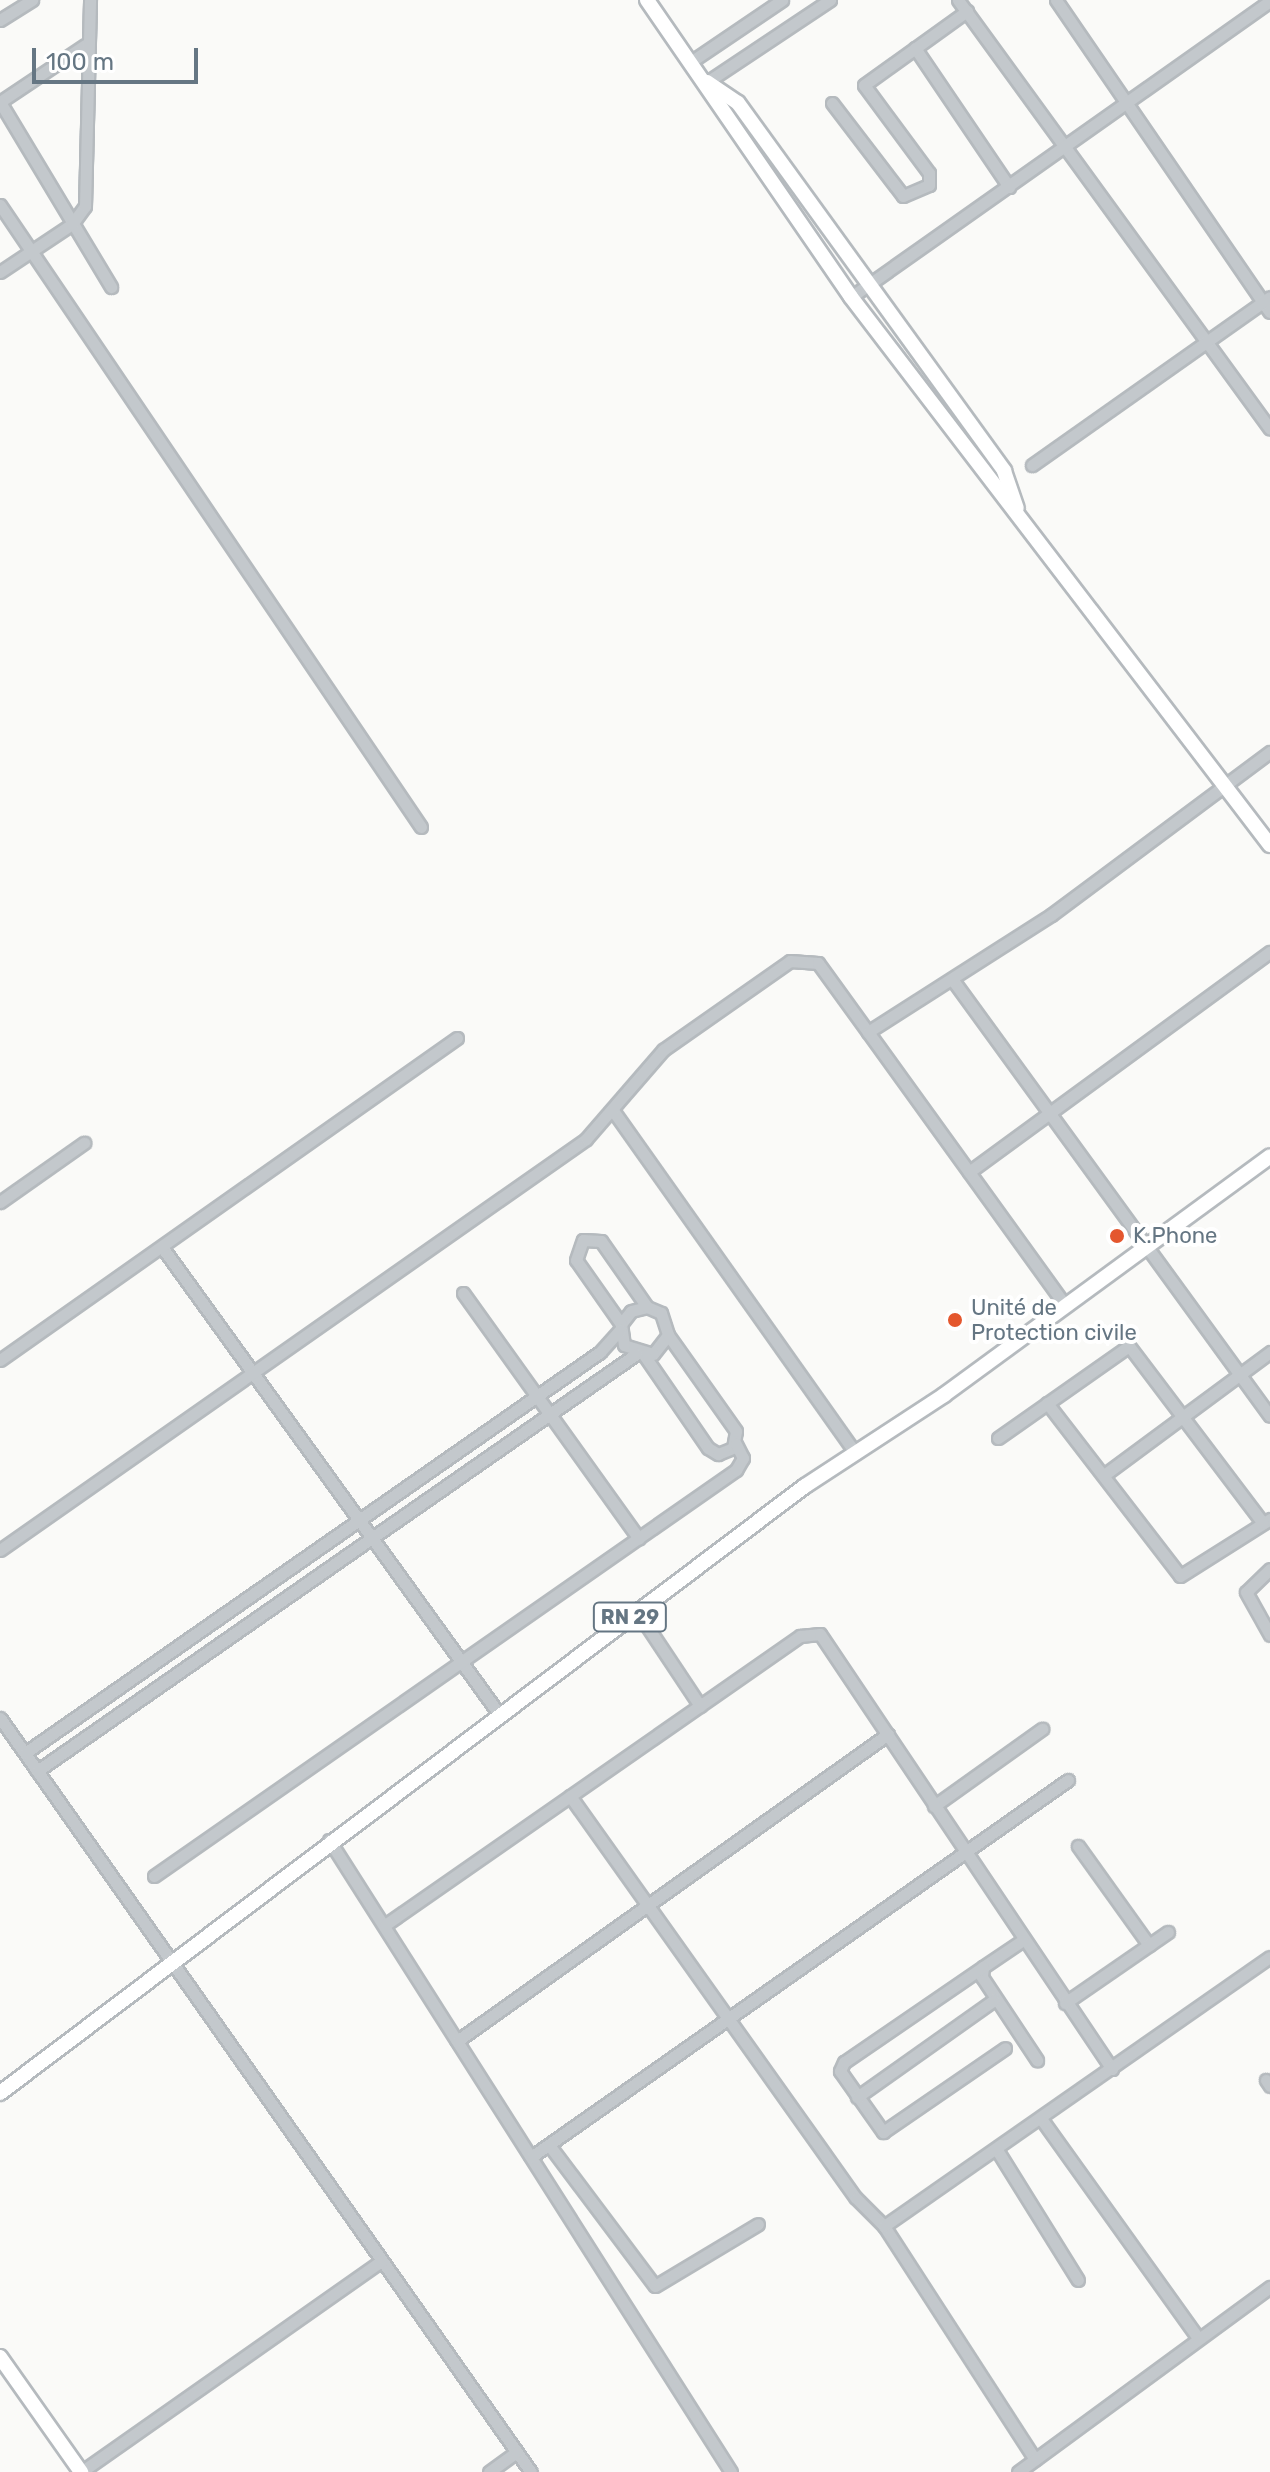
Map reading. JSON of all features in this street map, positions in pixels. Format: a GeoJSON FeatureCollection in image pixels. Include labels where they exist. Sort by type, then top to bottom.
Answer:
{"type":"FeatureCollection","features":[{"type":"Feature","properties":{"kind":"main road"},"geometry":{"type":"LineString","coordinates":[[647,0],[707,82],[722,116],[851,297],[988,482],[1019,512],[1270,845]]}},
{"type":"Feature","properties":{"kind":"main road"},"geometry":{"type":"LineString","coordinates":[[707,82],[738,103],[1004,471],[1019,512]]}},
{"type":"Feature","properties":{"kind":"main road","name":"RN 29"},"geometry":{"type":"LineString","coordinates":[[0,2093],[169,1961],[637,1611],[1270,1156]]}},
{"type":"Feature","properties":{"kind":"main road"},"geometry":{"type":"LineString","coordinates":[[0,2357],[81,2472]]}},
{"type":"Feature","properties":{"kind":"street"},"geometry":{"type":"LineString","coordinates":[[0,20],[32,0]]}},
{"type":"Feature","properties":{"kind":"street"},"geometry":{"type":"LineString","coordinates":[[0,272],[72,224],[87,200],[85,45],[90,0]]}},
{"type":"Feature","properties":{"kind":"street"},"geometry":{"type":"LineString","coordinates":[[692,61],[782,0]]}},
{"type":"Feature","properties":{"kind":"street"},"geometry":{"type":"LineString","coordinates":[[707,82],[830,0]]}},
{"type":"Feature","properties":{"kind":"street"},"geometry":{"type":"LineString","coordinates":[[958,0],[1070,146],[1270,429]]}},
{"type":"Feature","properties":{"kind":"street"},"geometry":{"type":"LineString","coordinates":[[1032,465],[1207,340],[1268,303],[1056,0]]}},
{"type":"Feature","properties":{"kind":"street"},"geometry":{"type":"LineString","coordinates":[[851,297],[1070,146],[1126,102],[1270,1]]}},
{"type":"Feature","properties":{"kind":"street"},"geometry":{"type":"LineString","coordinates":[[832,103],[909,198],[929,185],[929,173],[864,85],[967,11]]}},
{"type":"Feature","properties":{"kind":"street"},"geometry":{"type":"LineString","coordinates":[[85,45],[0,102],[111,287]]}},
{"type":"Feature","properties":{"kind":"street"},"geometry":{"type":"LineString","coordinates":[[915,48],[1009,187]]}},
{"type":"Feature","properties":{"kind":"street"},"geometry":{"type":"LineString","coordinates":[[0,205],[421,827]]}},
{"type":"Feature","properties":{"kind":"street"},"geometry":{"type":"LineString","coordinates":[[868,1032],[952,979],[1270,752]]}},
{"type":"Feature","properties":{"kind":"street"},"geometry":{"type":"LineString","coordinates":[[969,1172],[1270,952]]}},
{"type":"Feature","properties":{"kind":"street"},"geometry":{"type":"LineString","coordinates":[[0,1550],[614,1112],[663,1050],[795,958],[818,963],[1065,1305]]}},
{"type":"Feature","properties":{"kind":"street"},"geometry":{"type":"LineString","coordinates":[[952,979],[1144,1247],[1270,1416]]}},
{"type":"Feature","properties":{"kind":"street"},"geometry":{"type":"LineString","coordinates":[[0,1360],[457,1038]]}},
{"type":"Feature","properties":{"kind":"street"},"geometry":{"type":"LineString","coordinates":[[614,1112],[855,1453]]}},
{"type":"Feature","properties":{"kind":"street"},"geometry":{"type":"LineString","coordinates":[[0,1202],[84,1143]]}},
{"type":"Feature","properties":{"kind":"street"},"geometry":{"type":"LineString","coordinates":[[154,1876],[736,1470],[743,1458],[736,1444],[736,1431],[668,1335],[666,1319],[647,1307],[601,1241],[583,1240],[576,1260],[708,1448],[724,1453],[736,1444]]}},
{"type":"Feature","properties":{"kind":"street"},"geometry":{"type":"LineString","coordinates":[[162,1247],[356,1523],[499,1714]]}},
{"type":"Feature","properties":{"kind":"street"},"geometry":{"type":"LineString","coordinates":[[463,1293],[639,1539]]}},
{"type":"Feature","properties":{"kind":"street"},"geometry":{"type":"LineString","coordinates":[[25,1753],[536,1396],[647,1307]]}},
{"type":"Feature","properties":{"kind":"street"},"geometry":{"type":"LineString","coordinates":[[37,1771],[547,1410],[640,1354],[660,1350],[668,1335]]}},
{"type":"Feature","properties":{"kind":"street"},"geometry":{"type":"LineString","coordinates":[[998,1438],[1047,1403],[1129,1346],[1267,1521],[1180,1576],[1047,1403]]}},
{"type":"Feature","properties":{"kind":"street"},"geometry":{"type":"LineString","coordinates":[[1104,1475],[1270,1352]]}},
{"type":"Feature","properties":{"kind":"street"},"geometry":{"type":"LineString","coordinates":[[1270,1569],[1246,1592],[1270,1635]]}},
{"type":"Feature","properties":{"kind":"street"},"geometry":{"type":"LineString","coordinates":[[637,1611],[700,1706]]}},
{"type":"Feature","properties":{"kind":"street"},"geometry":{"type":"LineString","coordinates":[[385,1925],[800,1636],[820,1634],[1112,2069]]}},
{"type":"Feature","properties":{"kind":"street"},"geometry":{"type":"LineString","coordinates":[[162,1660],[173,1677]]}},
{"type":"Feature","properties":{"kind":"street"},"geometry":{"type":"LineString","coordinates":[[0,1718],[529,2471]]}},
{"type":"Feature","properties":{"kind":"street"},"geometry":{"type":"LineString","coordinates":[[934,1806],[1042,1729]]}},
{"type":"Feature","properties":{"kind":"street"},"geometry":{"type":"LineString","coordinates":[[457,2041],[648,1902],[888,1734]]}},
{"type":"Feature","properties":{"kind":"street"},"geometry":{"type":"LineString","coordinates":[[531,2157],[1068,1780]]}},
{"type":"Feature","properties":{"kind":"street"},"geometry":{"type":"LineString","coordinates":[[570,1796],[856,2198],[884,2226],[1035,2459]]}},
{"type":"Feature","properties":{"kind":"street"},"geometry":{"type":"LineString","coordinates":[[329,1840],[731,2472]]}},
{"type":"Feature","properties":{"kind":"street"},"geometry":{"type":"LineString","coordinates":[[1078,1846],[1149,1945]]}},
{"type":"Feature","properties":{"kind":"street"},"geometry":{"type":"LineString","coordinates":[[1065,2003],[1168,1932]]}},
{"type":"Feature","properties":{"kind":"street"},"geometry":{"type":"LineString","coordinates":[[1005,2048],[889,2131],[879,2129],[840,2071],[844,2062],[1023,1940]]}},
{"type":"Feature","properties":{"kind":"street"},"geometry":{"type":"LineString","coordinates":[[884,2226],[1042,2120],[1270,1957]]}},
{"type":"Feature","properties":{"kind":"street"},"geometry":{"type":"LineString","coordinates":[[983,1967],[994,2000],[1037,2060]]}},
{"type":"Feature","properties":{"kind":"street"},"geometry":{"type":"LineString","coordinates":[[857,2097],[994,2000]]}},
{"type":"Feature","properties":{"kind":"street"},"geometry":{"type":"LineString","coordinates":[[1042,2120],[1199,2339]]}},
{"type":"Feature","properties":{"kind":"street"},"geometry":{"type":"LineString","coordinates":[[549,2145],[655,2286],[758,2224]]}},
{"type":"Feature","properties":{"kind":"street"},"geometry":{"type":"LineString","coordinates":[[997,2150],[1078,2280]]}},
{"type":"Feature","properties":{"kind":"street"},"geometry":{"type":"LineString","coordinates":[[81,2472],[381,2261]]}},
{"type":"Feature","properties":{"kind":"street"},"geometry":{"type":"LineString","coordinates":[[1018,2472],[1270,2287]]}},
{"type":"Feature","properties":{"kind":"street"},"geometry":{"type":"LineString","coordinates":[[489,2472],[517,2452]]}},
{"type":"Feature","properties":{"kind":"place","name":"K.Phone"},"geometry":{"type":"Point","coordinates":[1117,1236]}},
{"type":"Feature","properties":{"kind":"place","name":"Unité de Protection civile"},"geometry":{"type":"Point","coordinates":[955,1320]}}]}
